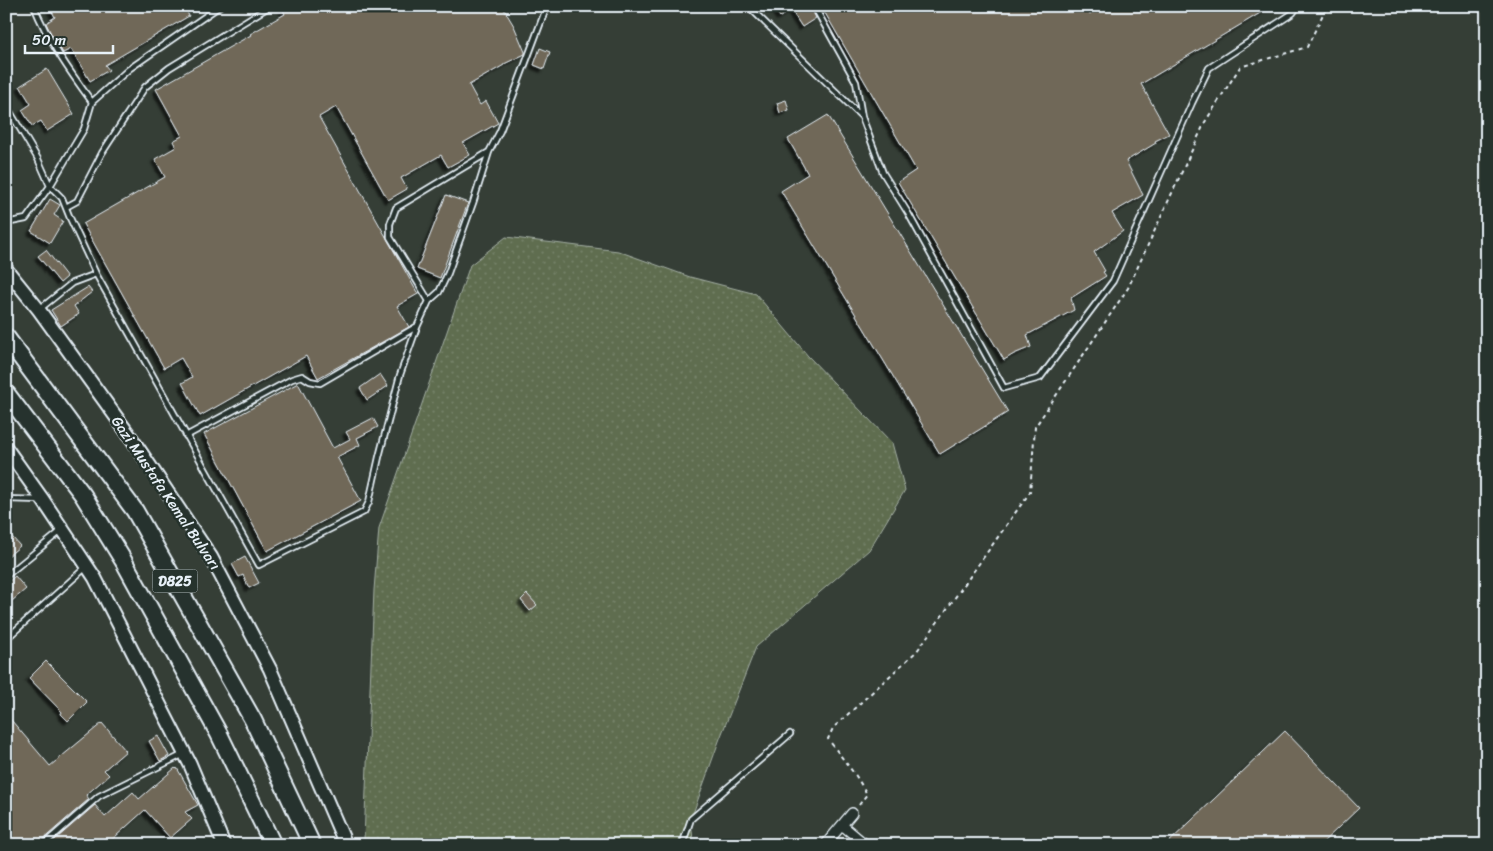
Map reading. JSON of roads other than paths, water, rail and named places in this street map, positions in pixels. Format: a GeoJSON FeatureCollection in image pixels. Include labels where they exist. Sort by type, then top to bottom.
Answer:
{"type":"FeatureCollection","features":[{"type":"Feature","properties":{"kind":"highway","name":"D825"},"geometry":{"type":"LineString","coordinates":[[6,337],[135,511],[253,720],[312,845]]}},
{"type":"Feature","properties":{"kind":"highway","name":"D825"},"geometry":{"type":"LineString","coordinates":[[6,392],[83,495],[123,560],[219,734],[273,845]]}},
{"type":"Feature","properties":{"kind":"street","name":"Gazi Mustafa Kemal Bulvarı"},"geometry":{"type":"LineString","coordinates":[[6,269],[132,439],[212,557],[270,669],[346,845]]}},
{"type":"Feature","properties":{"kind":"street"},"geometry":{"type":"LineString","coordinates":[[6,448],[44,500],[95,578],[185,754],[224,845]]}},
{"type":"Feature","properties":{"kind":"street"},"geometry":{"type":"LineString","coordinates":[[825,845],[852,813]]}},
{"type":"Feature","properties":{"kind":"street"},"geometry":{"type":"LineString","coordinates":[[842,825],[866,845]]}},
{"type":"Feature","properties":{"kind":"lane"},"geometry":{"type":"LineString","coordinates":[[34,6],[40,22],[68,68],[92,102]]}},
{"type":"Feature","properties":{"kind":"lane"},"geometry":{"type":"LineString","coordinates":[[6,223],[26,219],[50,186],[84,129],[92,102],[130,69],[220,6]]}},
{"type":"Feature","properties":{"kind":"lane"},"geometry":{"type":"LineString","coordinates":[[66,207],[77,201],[102,153],[144,87],[169,68],[270,6]]}},
{"type":"Feature","properties":{"kind":"lane"},"geometry":{"type":"LineString","coordinates":[[6,105],[38,159],[50,186],[62,198],[96,274],[259,565],[364,512],[369,502],[400,374],[429,300],[439,292],[448,273],[489,152],[500,131],[547,6]]}},
{"type":"Feature","properties":{"kind":"lane"},"geometry":{"type":"LineString","coordinates":[[748,6],[862,117]]}},
{"type":"Feature","properties":{"kind":"lane"},"geometry":{"type":"LineString","coordinates":[[814,6],[856,82],[862,117],[883,173],[908,213],[1004,388],[1040,378],[1113,281],[1208,68],[1293,13],[1298,6]]}},
{"type":"Feature","properties":{"kind":"lane"},"geometry":{"type":"LineString","coordinates":[[429,300],[390,237],[390,224],[396,208],[489,152]]}},
{"type":"Feature","properties":{"kind":"lane"},"geometry":{"type":"LineString","coordinates":[[38,310],[72,283],[96,274]]}},
{"type":"Feature","properties":{"kind":"lane"},"geometry":{"type":"LineString","coordinates":[[186,436],[292,379],[302,376],[310,381],[320,383],[417,327]]}},
{"type":"Feature","properties":{"kind":"lane"},"geometry":{"type":"LineString","coordinates":[[6,499],[44,500]]}},
{"type":"Feature","properties":{"kind":"lane"},"geometry":{"type":"LineString","coordinates":[[6,576],[63,530]]}},
{"type":"Feature","properties":{"kind":"lane"},"geometry":{"type":"LineString","coordinates":[[6,639],[87,566]]}},
{"type":"Feature","properties":{"kind":"lane"},"geometry":{"type":"LineString","coordinates":[[682,845],[691,819],[790,734]]}},
{"type":"Feature","properties":{"kind":"lane"},"geometry":{"type":"LineString","coordinates":[[43,845],[99,796],[185,754]]}}]}
